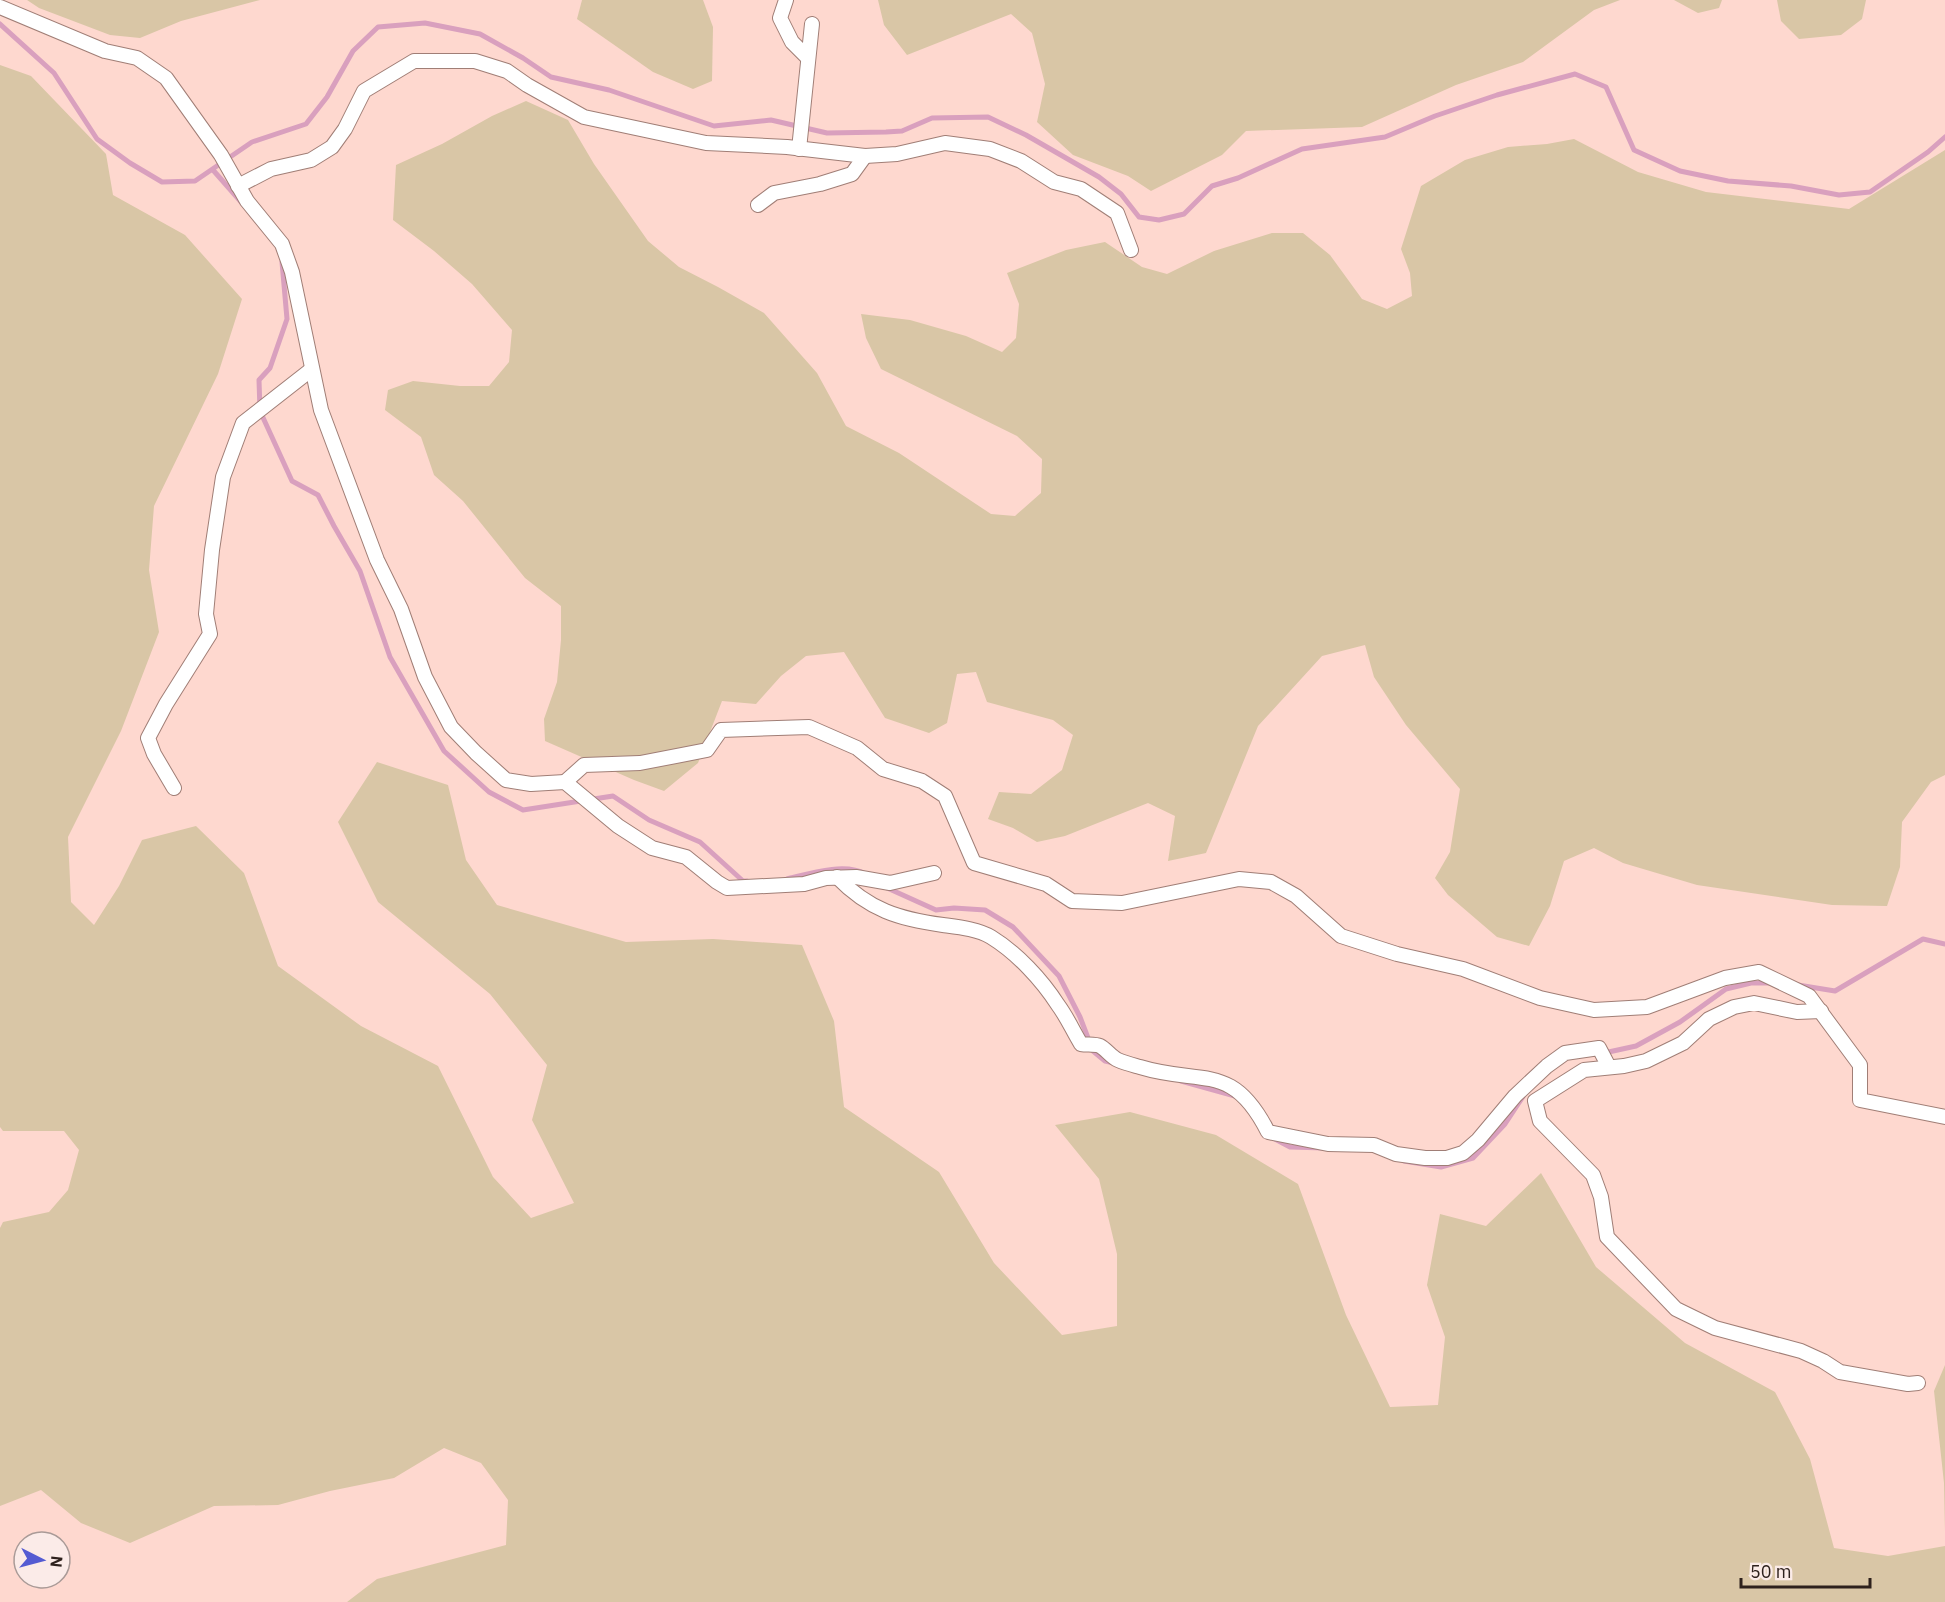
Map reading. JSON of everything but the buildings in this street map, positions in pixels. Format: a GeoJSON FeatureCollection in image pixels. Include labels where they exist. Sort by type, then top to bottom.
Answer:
{"type":"FeatureCollection","features":[{"type":"Feature","properties":{"kind":"street"},"geometry":{"type":"LineString","coordinates":[[786,0],[780,18],[792,42],[808,58]]}},
{"type":"Feature","properties":{"kind":"street"},"geometry":{"type":"LineString","coordinates":[[0,7],[105,51],[138,58],[166,78],[221,154],[247,201],[282,244],[292,272],[321,410],[377,560],[401,609],[425,677],[451,727],[506,780],[531,784],[566,782],[584,765],[640,763],[707,750],[721,730],[809,727],[857,748],[883,769],[922,781],[945,796],[974,863],[1046,884],[1072,901],[1122,903],[1239,879],[1271,882],[1296,896],[1341,936],[1397,954],[1463,969],[1540,998],[1594,1010],[1647,1007],[1725,978],[1759,972],[1809,996],[1821,1011],[1860,1065],[1860,1100],[1945,1117]]}},
{"type":"Feature","properties":{"kind":"street"},"geometry":{"type":"LineString","coordinates":[[800,144],[812,24]]}},
{"type":"Feature","properties":{"kind":"street"},"geometry":{"type":"LineString","coordinates":[[238,186],[271,169],[311,160],[332,147],[345,129],[364,91],[414,61],[475,61],[507,71],[584,117],[706,143],[800,144],[865,156],[897,154],[945,143],[990,149],[1021,161],[1054,182],[1081,189],[1117,213],[1131,250]]}},
{"type":"Feature","properties":{"kind":"street"},"geometry":{"type":"LineString","coordinates":[[758,205],[774,193],[820,184],[852,174],[865,156]]}},
{"type":"Feature","properties":{"kind":"street"},"geometry":{"type":"LineString","coordinates":[[174,788],[154,754],[148,738],[166,704],[210,634],[207,614],[212,550],[223,477],[243,423],[312,369]]}},
{"type":"Feature","properties":{"kind":"street"},"geometry":{"type":"LineString","coordinates":[[566,782],[618,825],[652,848],[686,857],[727,888],[856,877],[890,883],[934,873]]}},
{"type":"Feature","properties":{"kind":"street"},"geometry":{"type":"LineString","coordinates":[[837,878],[854,895],[888,913],[990,936],[1015,956],[1042,984],[1059,1005],[1081,1044],[1099,1046],[1117,1060],[1157,1072],[1219,1081],[1237,1089],[1257,1111],[1268,1132],[1328,1144],[1374,1145],[1396,1154],[1447,1158],[1463,1153],[1478,1140],[1515,1096],[1547,1066],[1565,1053],[1599,1048],[1608,1065]]}},
{"type":"Feature","properties":{"kind":"street"},"geometry":{"type":"LineString","coordinates":[[1821,1011],[1797,1012],[1754,1003],[1734,1007],[1709,1019],[1683,1043],[1646,1061],[1584,1070],[1535,1101],[1540,1121],[1593,1175],[1601,1197],[1607,1237],[1676,1310],[1714,1328],[1801,1351],[1840,1372],[1908,1384],[1918,1383]]}},
{"type":"Feature","properties":{"kind":"shaded area"},"geometry":{"type":"Polygon","coordinates":[[[27,0],[260,0],[181,21],[140,38],[110,35],[39,8],[27,0]]]}},
{"type":"Feature","properties":{"kind":"shaded area"},"geometry":{"type":"Polygon","coordinates":[[[582,0],[703,0],[713,27],[712,81],[693,89],[653,72],[577,19],[582,0]]]}},
{"type":"Feature","properties":{"kind":"shaded area"},"geometry":{"type":"Polygon","coordinates":[[[878,0],[1620,0],[1594,10],[1523,62],[1456,85],[1362,127],[1246,131],[1222,155],[1151,191],[1128,176],[1073,155],[1037,122],[1045,84],[1032,33],[1011,14],[907,55],[884,25],[878,0]]]}},
{"type":"Feature","properties":{"kind":"shaded area"},"geometry":{"type":"Polygon","coordinates":[[[1674,0],[1722,0],[1719,8],[1698,13],[1674,0]]]}},
{"type":"Feature","properties":{"kind":"shaded area"},"geometry":{"type":"Polygon","coordinates":[[[1777,0],[1866,0],[1862,19],[1841,35],[1799,39],[1781,21],[1777,0]]]}},
{"type":"Feature","properties":{"kind":"shaded area"},"geometry":{"type":"Polygon","coordinates":[[[0,65],[31,76],[106,154],[113,195],[185,235],[242,299],[218,374],[154,506],[149,570],[159,632],[121,731],[68,837],[71,902],[94,925],[119,886],[142,840],[196,826],[244,873],[278,966],[361,1026],[438,1066],[493,1177],[531,1218],[574,1203],[532,1120],[547,1065],[490,994],[378,902],[338,822],[377,762],[448,785],[466,860],[497,905],[626,942],[713,939],[802,945],[834,1021],[844,1107],[939,1172],[994,1263],[1062,1335],[1117,1326],[1117,1254],[1099,1179],[1055,1125],[1130,1112],[1216,1135],[1298,1184],[1346,1315],[1390,1407],[1438,1405],[1445,1337],[1427,1285],[1440,1214],[1486,1226],[1541,1173],[1596,1267],[1685,1343],[1775,1392],[1810,1459],[1834,1548],[1888,1556],[1945,1546],[1945,1602],[347,1602],[377,1579],[506,1545],[508,1500],[481,1463],[444,1448],[394,1478],[330,1491],[278,1505],[214,1506],[130,1543],[81,1523],[41,1490],[0,1506],[0,1228],[3,1222],[49,1212],[68,1190],[79,1150],[64,1131],[3,1131],[0,1127],[0,65]]]}},
{"type":"Feature","properties":{"kind":"shaded area"},"geometry":{"type":"Polygon","coordinates":[[[526,101],[568,120],[594,164],[648,241],[679,267],[764,313],[817,373],[846,426],[899,453],[991,514],[1015,516],[1041,493],[1042,459],[1017,436],[881,369],[866,338],[861,314],[910,320],[966,336],[1002,352],[1016,338],[1019,304],[1007,273],[1066,250],[1105,242],[1142,267],[1167,274],[1214,251],[1272,233],[1303,233],[1330,255],[1362,299],[1387,309],[1412,296],[1410,273],[1401,249],[1421,186],[1465,160],[1508,147],[1574,139],[1638,172],[1706,192],[1849,209],[1945,150],[1945,775],[1931,782],[1902,822],[1900,867],[1887,906],[1832,905],[1697,885],[1623,863],[1594,848],[1564,861],[1550,906],[1529,946],[1497,937],[1448,895],[1435,878],[1450,852],[1460,789],[1406,725],[1374,677],[1365,645],[1322,656],[1258,726],[1206,853],[1168,861],[1175,816],[1148,803],[1065,836],[1037,842],[1013,828],[988,819],[999,792],[1031,794],[1062,770],[1073,735],[1053,720],[987,702],[976,672],[957,674],[947,723],[929,733],[885,718],[844,652],[806,656],[781,676],[756,704],[722,701],[698,763],[664,791],[545,741],[544,719],[557,682],[561,606],[525,578],[463,501],[434,475],[421,437],[385,410],[388,390],[413,381],[460,386],[489,386],[509,362],[512,330],[472,284],[393,220],[396,165],[526,101]]]}},
{"type":"Feature","properties":{"kind":"shaded area"},"geometry":{"type":"Polygon","coordinates":[[[1945,1365],[1945,1531],[1944,1483],[1934,1391],[1945,1365]]]}},
{"type":"Feature","properties":{"kind":"waterway"},"geometry":{"type":"LineString","coordinates":[[0,24],[54,73],[97,139],[130,163],[162,182],[195,181],[252,142],[306,124],[327,97],[353,51],[378,27],[425,23],[480,34],[551,77],[609,90],[714,126],[771,120],[827,133],[886,132],[902,131],[932,118],[988,117],[1026,135],[1099,177],[1121,194],[1139,217],[1159,220],[1184,214],[1212,186],[1238,178],[1302,149],[1385,137],[1435,116],[1497,95],[1575,74],[1606,87],[1634,150],[1680,171],[1728,181],[1791,186],[1839,195],[1870,192],[1928,152],[1945,137]]}},
{"type":"Feature","properties":{"kind":"waterway"},"geometry":{"type":"LineString","coordinates":[[213,170],[242,203]]}},
{"type":"Feature","properties":{"kind":"waterway"},"geometry":{"type":"LineString","coordinates":[[282,262],[287,319],[270,368],[259,380],[260,411],[292,481],[318,495],[360,571],[390,657],[444,751],[489,792],[523,810],[613,796],[649,820],[700,842],[743,881],[747,881]]}},
{"type":"Feature","properties":{"kind":"waterway"},"geometry":{"type":"LineString","coordinates":[[787,879],[837,869],[865,874]]}},
{"type":"Feature","properties":{"kind":"waterway"},"geometry":{"type":"LineString","coordinates":[[885,887],[936,910],[954,908],[985,910],[1013,927],[1059,976],[1080,1017],[1093,1051],[1105,1061],[1114,1063]]}},
{"type":"Feature","properties":{"kind":"waterway"},"geometry":{"type":"LineString","coordinates":[[1798,985],[1835,991],[1923,939],[1945,944]]}},
{"type":"Feature","properties":{"kind":"waterway"},"geometry":{"type":"LineString","coordinates":[[1604,1053],[1636,1046],[1680,1022],[1726,989],[1751,983],[1771,983]]}},
{"type":"Feature","properties":{"kind":"waterway"},"geometry":{"type":"LineString","coordinates":[[1181,1081],[1235,1096]]}},
{"type":"Feature","properties":{"kind":"waterway"},"geometry":{"type":"LineString","coordinates":[[1404,1161],[1441,1167],[1473,1158],[1505,1124],[1524,1095]]}},
{"type":"Feature","properties":{"kind":"waterway"},"geometry":{"type":"LineString","coordinates":[[1273,1138],[1290,1147],[1324,1148]]}}]}
